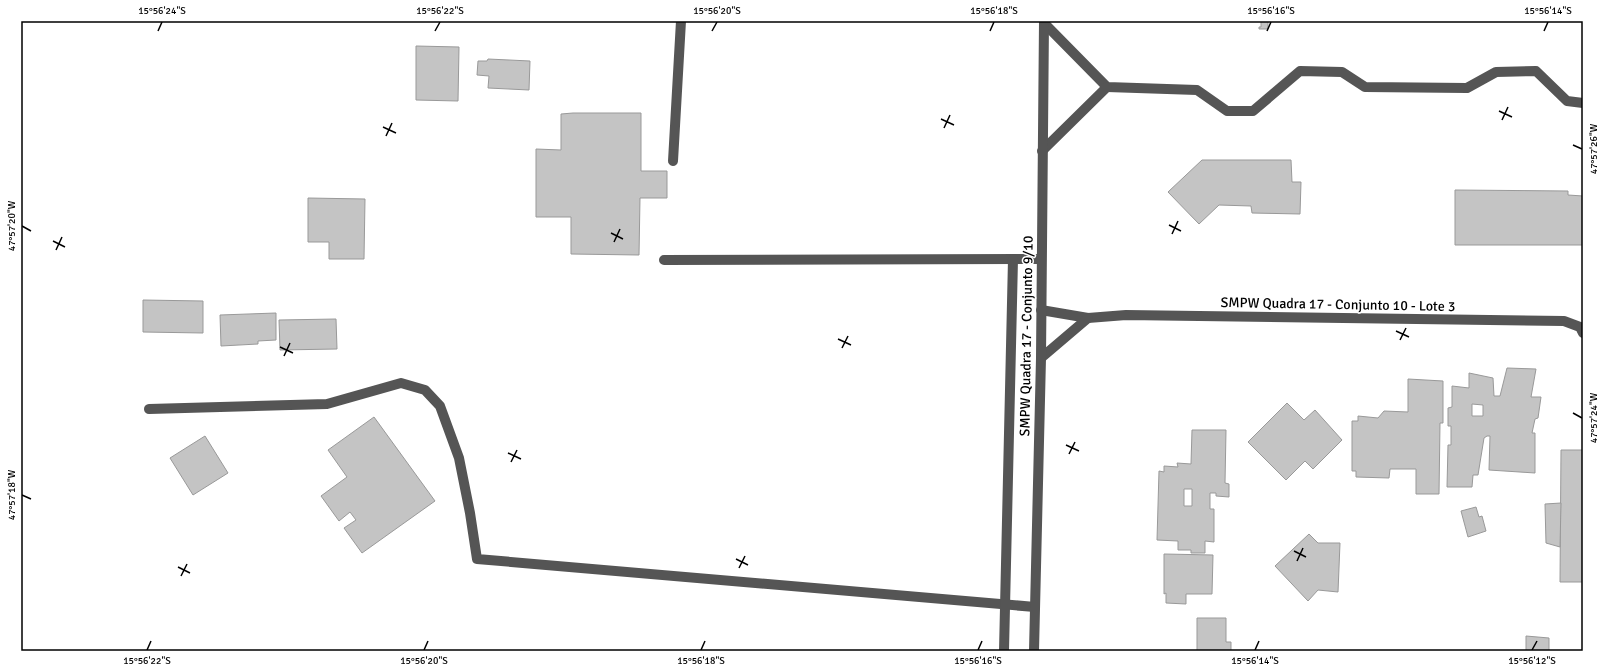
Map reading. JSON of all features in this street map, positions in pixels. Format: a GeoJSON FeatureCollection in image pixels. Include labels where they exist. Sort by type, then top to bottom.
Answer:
{"type":"FeatureCollection","features":[{"type":"Feature","properties":{"kind":"street"},"geometry":{"type":"LineString","coordinates":[[673,161],[681,21]]}},
{"type":"Feature","properties":{"kind":"street"},"geometry":{"type":"LineString","coordinates":[[1044,22],[1107,87],[1197,90],[1227,111],[1253,111],[1300,71],[1342,72],[1365,87],[1467,88],[1496,72],[1536,71],[1567,101],[1583,103]]}},
{"type":"Feature","properties":{"kind":"street","name":"SMPW Quadra 17 - Conjunto 9/10"},"geometry":{"type":"LineString","coordinates":[[1034,651],[1041,310],[1044,22]]}},
{"type":"Feature","properties":{"kind":"street"},"geometry":{"type":"LineString","coordinates":[[1042,151],[1107,87]]}},
{"type":"Feature","properties":{"kind":"street"},"geometry":{"type":"LineString","coordinates":[[1004,651],[1013,259]]}},
{"type":"Feature","properties":{"kind":"street"},"geometry":{"type":"LineString","coordinates":[[664,260],[1041,259]]}},
{"type":"Feature","properties":{"kind":"street","name":"SMPW Quadra 17 - Conjunto 10 - Lote 3"},"geometry":{"type":"LineString","coordinates":[[1041,310],[1088,318],[1126,314],[1564,321],[1580,327],[1583,333]]}},
{"type":"Feature","properties":{"kind":"street"},"geometry":{"type":"LineString","coordinates":[[1040,358],[1088,318]]}},
{"type":"Feature","properties":{"kind":"street"},"geometry":{"type":"LineString","coordinates":[[149,409],[327,404],[401,383],[425,390],[440,406],[458,458],[470,512],[477,559],[1035,607]]}},
{"type":"Feature","properties":{"kind":"building"},"geometry":{"type":"Polygon","coordinates":[[[1261,21],[1268,21],[1268,29],[1259,29],[1259,27],[1261,27],[1261,21]]]}},
{"type":"Feature","properties":{"kind":"building"},"geometry":{"type":"Polygon","coordinates":[[[416,46],[459,47],[458,101],[416,100],[416,46]]]}},
{"type":"Feature","properties":{"kind":"building"},"geometry":{"type":"Polygon","coordinates":[[[488,59],[530,61],[529,90],[488,88],[489,76],[477,75],[478,61],[487,61],[488,59]]]}},
{"type":"Feature","properties":{"kind":"building"},"geometry":{"type":"Polygon","coordinates":[[[641,113],[641,171],[667,171],[667,198],[640,198],[639,255],[571,254],[571,217],[536,217],[536,149],[561,150],[561,114],[641,113]]]}},
{"type":"Feature","properties":{"kind":"building"},"geometry":{"type":"Polygon","coordinates":[[[1202,160],[1291,160],[1292,182],[1301,182],[1300,214],[1252,213],[1251,206],[1219,205],[1199,224],[1168,192],[1202,160]]]}},
{"type":"Feature","properties":{"kind":"building"},"geometry":{"type":"Polygon","coordinates":[[[1455,190],[1568,191],[1568,195],[1583,196],[1583,245],[1455,245],[1455,190]]]}},
{"type":"Feature","properties":{"kind":"building"},"geometry":{"type":"Polygon","coordinates":[[[308,198],[365,199],[364,259],[329,259],[329,242],[308,242],[308,198]]]}},
{"type":"Feature","properties":{"kind":"building"},"geometry":{"type":"Polygon","coordinates":[[[143,300],[203,301],[203,333],[143,332],[143,300]]]}},
{"type":"Feature","properties":{"kind":"building"},"geometry":{"type":"Polygon","coordinates":[[[276,313],[276,340],[258,341],[258,344],[221,346],[220,315],[276,313]]]}},
{"type":"Feature","properties":{"kind":"building"},"geometry":{"type":"Polygon","coordinates":[[[336,319],[337,349],[280,350],[279,320],[336,319]]]}},
{"type":"Feature","properties":{"kind":"building"},"geometry":{"type":"Polygon","coordinates":[[[1507,368],[1536,369],[1531,397],[1541,397],[1538,418],[1535,419],[1532,433],[1535,433],[1535,473],[1489,470],[1490,436],[1487,436],[1484,438],[1478,475],[1473,475],[1472,487],[1447,487],[1448,445],[1451,445],[1451,426],[1448,426],[1448,408],[1452,407],[1452,386],[1469,388],[1469,373],[1493,378],[1494,396],[1500,396],[1507,368]],[[1472,404],[1472,416],[1483,416],[1483,405],[1472,404]]]}},
{"type":"Feature","properties":{"kind":"building"},"geometry":{"type":"Polygon","coordinates":[[[1408,379],[1443,381],[1443,423],[1440,423],[1439,494],[1416,494],[1416,469],[1390,469],[1389,478],[1356,477],[1356,471],[1352,471],[1352,421],[1358,421],[1358,416],[1378,418],[1384,411],[1408,412],[1408,379]]]}},
{"type":"Feature","properties":{"kind":"building"},"geometry":{"type":"Polygon","coordinates":[[[1287,403],[1304,420],[1315,410],[1342,440],[1313,469],[1305,461],[1286,480],[1248,442],[1287,403]]]}},
{"type":"Feature","properties":{"kind":"building"},"geometry":{"type":"Polygon","coordinates":[[[374,417],[435,501],[362,553],[344,528],[356,520],[350,512],[339,521],[321,496],[347,477],[328,450],[374,417]]]}},
{"type":"Feature","properties":{"kind":"building"},"geometry":{"type":"Polygon","coordinates":[[[1192,430],[1226,430],[1225,483],[1229,484],[1229,497],[1216,496],[1216,493],[1210,493],[1210,509],[1214,509],[1214,542],[1205,541],[1205,553],[1191,553],[1191,550],[1178,550],[1178,541],[1157,540],[1159,471],[1164,472],[1164,466],[1178,467],[1177,463],[1191,464],[1192,430]],[[1184,489],[1184,506],[1192,506],[1192,489],[1184,489]]]}},
{"type":"Feature","properties":{"kind":"building"},"geometry":{"type":"Polygon","coordinates":[[[205,436],[228,473],[193,495],[170,458],[205,436]]]}},
{"type":"Feature","properties":{"kind":"building"},"geometry":{"type":"Polygon","coordinates":[[[1561,450],[1583,450],[1583,582],[1560,582],[1561,450]]]}},
{"type":"Feature","properties":{"kind":"building"},"geometry":{"type":"Polygon","coordinates":[[[1561,503],[1560,547],[1546,543],[1545,504],[1561,503]]]}},
{"type":"Feature","properties":{"kind":"building"},"geometry":{"type":"Polygon","coordinates":[[[1476,507],[1479,517],[1482,516],[1486,531],[1468,537],[1461,511],[1476,507]]]}},
{"type":"Feature","properties":{"kind":"building"},"geometry":{"type":"Polygon","coordinates":[[[1309,534],[1318,543],[1340,543],[1338,592],[1318,590],[1308,601],[1275,566],[1309,534]]]}},
{"type":"Feature","properties":{"kind":"building"},"geometry":{"type":"Polygon","coordinates":[[[1164,554],[1213,555],[1212,594],[1186,594],[1186,604],[1166,603],[1166,593],[1164,594],[1164,554]]]}},
{"type":"Feature","properties":{"kind":"building"},"geometry":{"type":"Polygon","coordinates":[[[1197,618],[1226,618],[1226,642],[1231,642],[1231,651],[1197,651],[1197,618]]]}},
{"type":"Feature","properties":{"kind":"building"},"geometry":{"type":"Polygon","coordinates":[[[1526,636],[1549,638],[1549,651],[1526,651],[1526,636]]]}}]}
